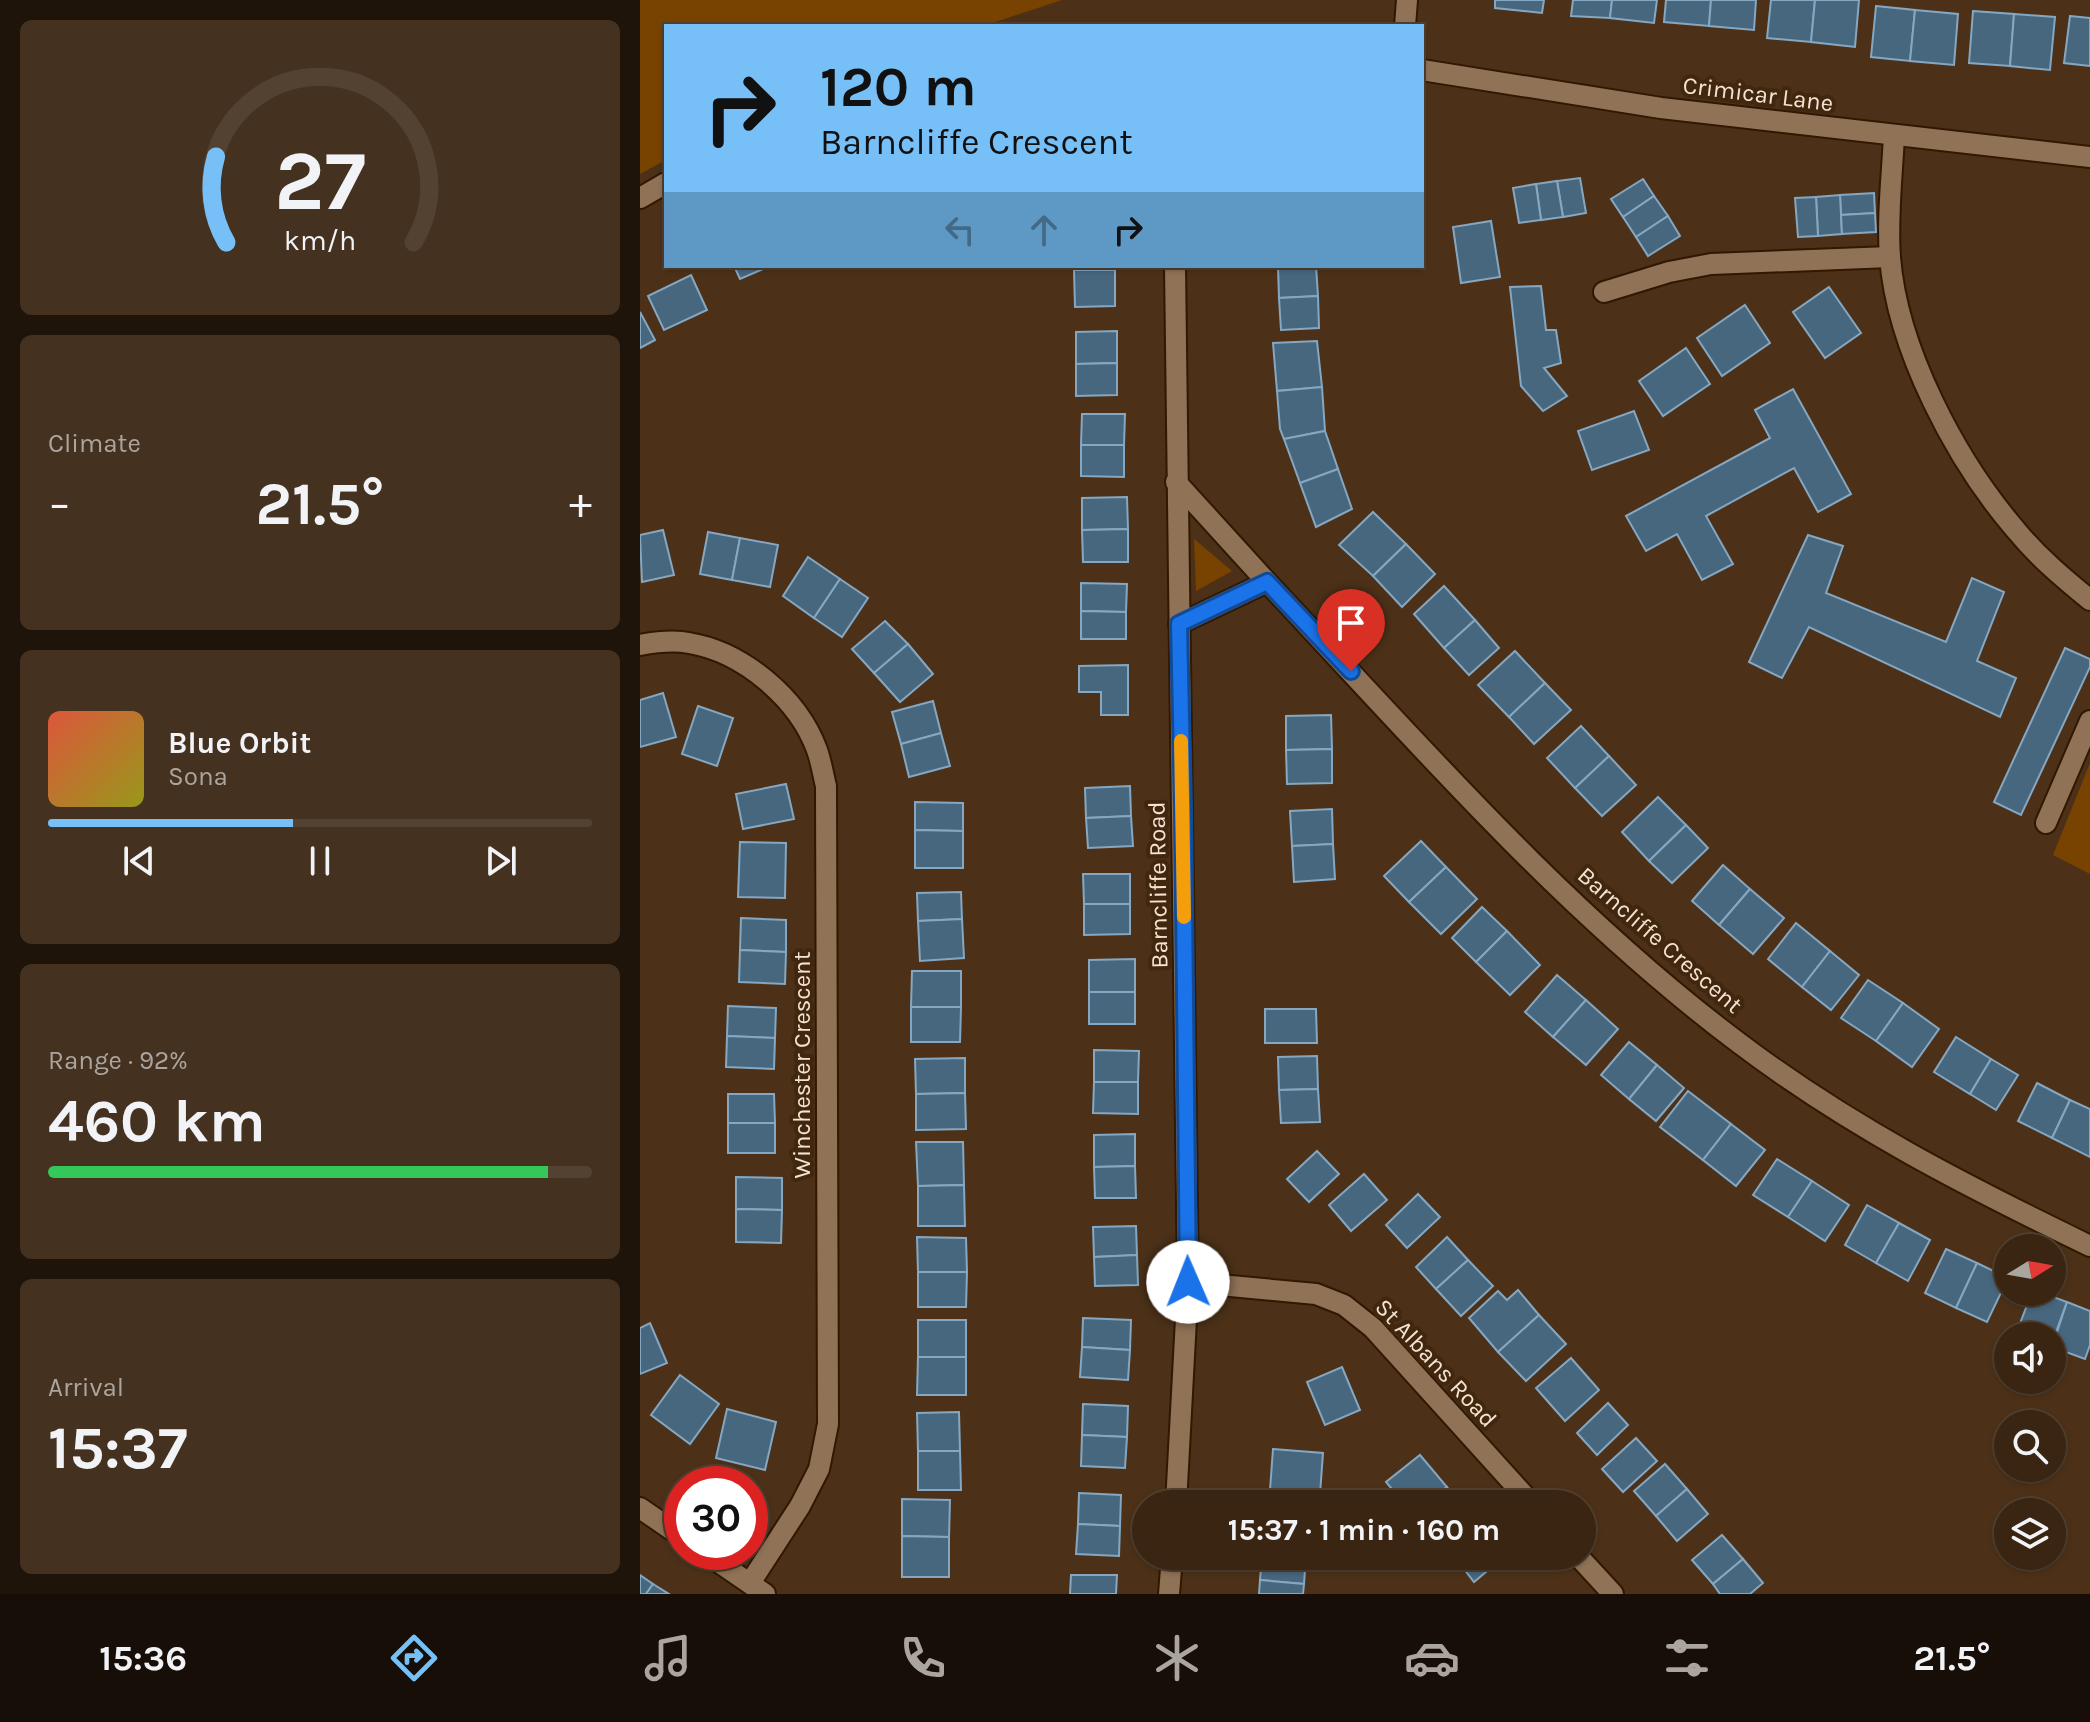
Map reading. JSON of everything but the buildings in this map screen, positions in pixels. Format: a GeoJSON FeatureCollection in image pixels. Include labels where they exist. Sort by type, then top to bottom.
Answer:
{"type":"FeatureCollection","features":[{"type":"Feature","properties":{"kind":"street"},"geometry":{"type":"LineString","coordinates":[[1405,24],[1407,0]]}},
{"type":"Feature","properties":{"kind":"street","name":"Crimicar Lane"},"geometry":{"type":"LineString","coordinates":[[1424,70],[1661,108],[2090,157]]}},
{"type":"Feature","properties":{"kind":"street"},"geometry":{"type":"LineString","coordinates":[[1894,136],[1890,257],[1899,315],[1914,359],[1950,432],[2014,529],[2050,567],[2090,600]]}},
{"type":"Feature","properties":{"kind":"street"},"geometry":{"type":"LineString","coordinates":[[640,198],[664,184]]}},
{"type":"Feature","properties":{"kind":"street"},"geometry":{"type":"LineString","coordinates":[[1604,292],[1669,272],[1711,264],[1890,257]]}},
{"type":"Feature","properties":{"kind":"street","name":"Barncliffe Road"},"geometry":{"type":"LineString","coordinates":[[1175,268],[1188,1282],[1177,1490]]}},
{"type":"Feature","properties":{"kind":"street","name":"Barncliffe Crescent"},"geometry":{"type":"LineString","coordinates":[[1176,482],[1477,805],[1604,931],[1739,1043],[1859,1126],[1966,1187],[2090,1246]]}},
{"type":"Feature","properties":{"kind":"street"},"geometry":{"type":"LineString","coordinates":[[1179,624],[1267,582]]}},
{"type":"Feature","properties":{"kind":"street","name":"Winchester Crescent"},"geometry":{"type":"LineString","coordinates":[[640,645],[687,642],[719,650],[751,668],[777,691],[799,717],[817,748],[826,786],[828,1424],[819,1469],[758,1588]]}},
{"type":"Feature","properties":{"kind":"street"},"geometry":{"type":"LineString","coordinates":[[2046,823],[2090,721]]}},
{"type":"Feature","properties":{"kind":"street","name":"St Albans Road"},"geometry":{"type":"LineString","coordinates":[[1188,1282],[1316,1294],[1344,1305],[1373,1328],[1519,1490]]}},
{"type":"Feature","properties":{"kind":"street"},"geometry":{"type":"LineString","coordinates":[[640,1508],[664,1525]]}},
{"type":"Feature","properties":{"kind":"street"},"geometry":{"type":"LineString","coordinates":[[731,1570],[758,1588]]}},
{"type":"Feature","properties":{"kind":"street"},"geometry":{"type":"LineString","coordinates":[[1169,1594],[1171,1570]]}},
{"type":"Feature","properties":{"kind":"street"},"geometry":{"type":"LineString","coordinates":[[1591,1570],[1613,1594]]}},
{"type":"Feature","properties":{"kind":"shaded area"},"geometry":{"type":"Polygon","coordinates":[[[640,0],[1062,0],[989,24],[664,24],[664,161],[640,174],[640,0]]]}},
{"type":"Feature","properties":{"kind":"shaded area"},"geometry":{"type":"Polygon","coordinates":[[[1194,539],[1232,571],[1196,591],[1194,539]]]}},
{"type":"Feature","properties":{"kind":"shaded area"},"geometry":{"type":"Polygon","coordinates":[[[2090,763],[2090,874],[2053,855],[2090,763]]]}},
{"type":"Feature","properties":{"kind":"slow traffic"},"geometry":{"type":"LineString","coordinates":[[1181,741],[1184,917]]}},
{"type":"Feature","properties":{"kind":"route"},"geometry":{"type":"LineString","coordinates":[[1188,1282],[1179,624],[1267,582],[1351,671]]}}]}
